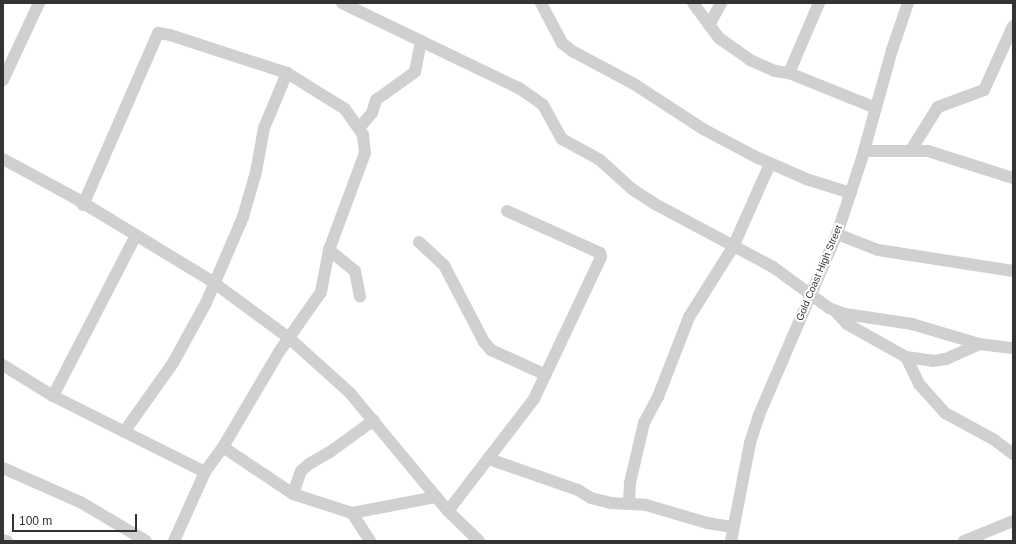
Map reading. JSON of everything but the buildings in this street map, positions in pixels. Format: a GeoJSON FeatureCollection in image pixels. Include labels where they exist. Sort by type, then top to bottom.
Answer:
{"type":"FeatureCollection","features":[{"type":"Feature","properties":{"kind":"street"},"geometry":{"type":"LineString","coordinates":[[3,80],[7,58],[39,3]]}},
{"type":"Feature","properties":{"kind":"street"},"geometry":{"type":"LineString","coordinates":[[342,3],[519,88],[543,105],[562,139],[600,160],[632,189],[655,204],[773,267],[835,312],[847,324],[906,357],[933,361],[946,359],[979,344]]}},
{"type":"Feature","properties":{"kind":"street"},"geometry":{"type":"LineString","coordinates":[[541,3],[565,46],[634,84],[702,129],[770,164],[851,193]]}},
{"type":"Feature","properties":{"kind":"street"},"geometry":{"type":"LineString","coordinates":[[693,3],[709,25],[730,47],[750,60],[775,71],[789,73],[876,108]]}},
{"type":"Feature","properties":{"kind":"street"},"geometry":{"type":"LineString","coordinates":[[709,25],[721,3]]}},
{"type":"Feature","properties":{"kind":"street"},"geometry":{"type":"LineString","coordinates":[[789,73],[819,3]]}},
{"type":"Feature","properties":{"kind":"street","name":"Gold Coast High Street"},"geometry":{"type":"LineString","coordinates":[[731,541],[732,527],[759,415],[837,234],[864,151],[892,50],[908,3]]}},
{"type":"Feature","properties":{"kind":"street"},"geometry":{"type":"LineString","coordinates":[[911,150],[938,107],[984,90],[1013,26]]}},
{"type":"Feature","properties":{"kind":"street"},"geometry":{"type":"LineString","coordinates":[[83,205],[158,33],[170,34],[287,74],[345,109],[359,128],[366,144],[365,153],[329,250],[321,292],[289,338],[223,447],[205,472],[174,541]]}},
{"type":"Feature","properties":{"kind":"street"},"geometry":{"type":"LineString","coordinates":[[359,128],[372,113],[376,100],[415,72],[421,41]]}},
{"type":"Feature","properties":{"kind":"street"},"geometry":{"type":"LineString","coordinates":[[124,432],[173,363],[196,324],[213,282],[243,217],[256,172],[264,128],[287,74]]}},
{"type":"Feature","properties":{"kind":"street"},"geometry":{"type":"LineString","coordinates":[[864,151],[928,151],[1013,178]]}},
{"type":"Feature","properties":{"kind":"street"},"geometry":{"type":"LineString","coordinates":[[3,159],[136,235],[213,282],[289,338],[346,389],[374,420],[448,511],[479,541]]}},
{"type":"Feature","properties":{"kind":"street"},"geometry":{"type":"LineString","coordinates":[[629,502],[630,483],[644,423],[658,397],[689,318],[733,247],[770,164]]}},
{"type":"Feature","properties":{"kind":"street"},"geometry":{"type":"LineString","coordinates":[[448,511],[529,406],[546,375],[601,255],[507,212]]}},
{"type":"Feature","properties":{"kind":"street"},"geometry":{"type":"LineString","coordinates":[[837,234],[878,250],[1013,271]]}},
{"type":"Feature","properties":{"kind":"street"},"geometry":{"type":"LineString","coordinates":[[53,396],[136,235]]}},
{"type":"Feature","properties":{"kind":"street"},"geometry":{"type":"LineString","coordinates":[[419,242],[444,265],[484,342],[491,350],[546,375]]}},
{"type":"Feature","properties":{"kind":"street"},"geometry":{"type":"LineString","coordinates":[[329,250],[355,271],[360,297]]}},
{"type":"Feature","properties":{"kind":"street"},"geometry":{"type":"LineString","coordinates":[[835,312],[912,324],[979,344],[1013,348]]}},
{"type":"Feature","properties":{"kind":"street"},"geometry":{"type":"LineString","coordinates":[[906,357],[919,384],[945,412],[993,439],[1013,454]]}},
{"type":"Feature","properties":{"kind":"street"},"geometry":{"type":"LineString","coordinates":[[3,365],[53,396],[205,472]]}},
{"type":"Feature","properties":{"kind":"street"},"geometry":{"type":"LineString","coordinates":[[293,494],[301,471],[374,420]]}},
{"type":"Feature","properties":{"kind":"street"},"geometry":{"type":"LineString","coordinates":[[223,447],[293,494],[352,513],[436,497]]}},
{"type":"Feature","properties":{"kind":"street"},"geometry":{"type":"LineString","coordinates":[[489,458],[578,490],[590,498],[611,503],[629,502],[662,508],[707,523],[732,527]]}},
{"type":"Feature","properties":{"kind":"street"},"geometry":{"type":"LineString","coordinates":[[3,468],[82,503],[146,541]]}},
{"type":"Feature","properties":{"kind":"street"},"geometry":{"type":"LineString","coordinates":[[352,513],[370,541]]}},
{"type":"Feature","properties":{"kind":"street"},"geometry":{"type":"LineString","coordinates":[[964,541],[1013,521]]}},
{"type":"Feature","properties":{"kind":"street"},"geometry":{"type":"LineString","coordinates":[[3,540],[7,541]]}}]}
